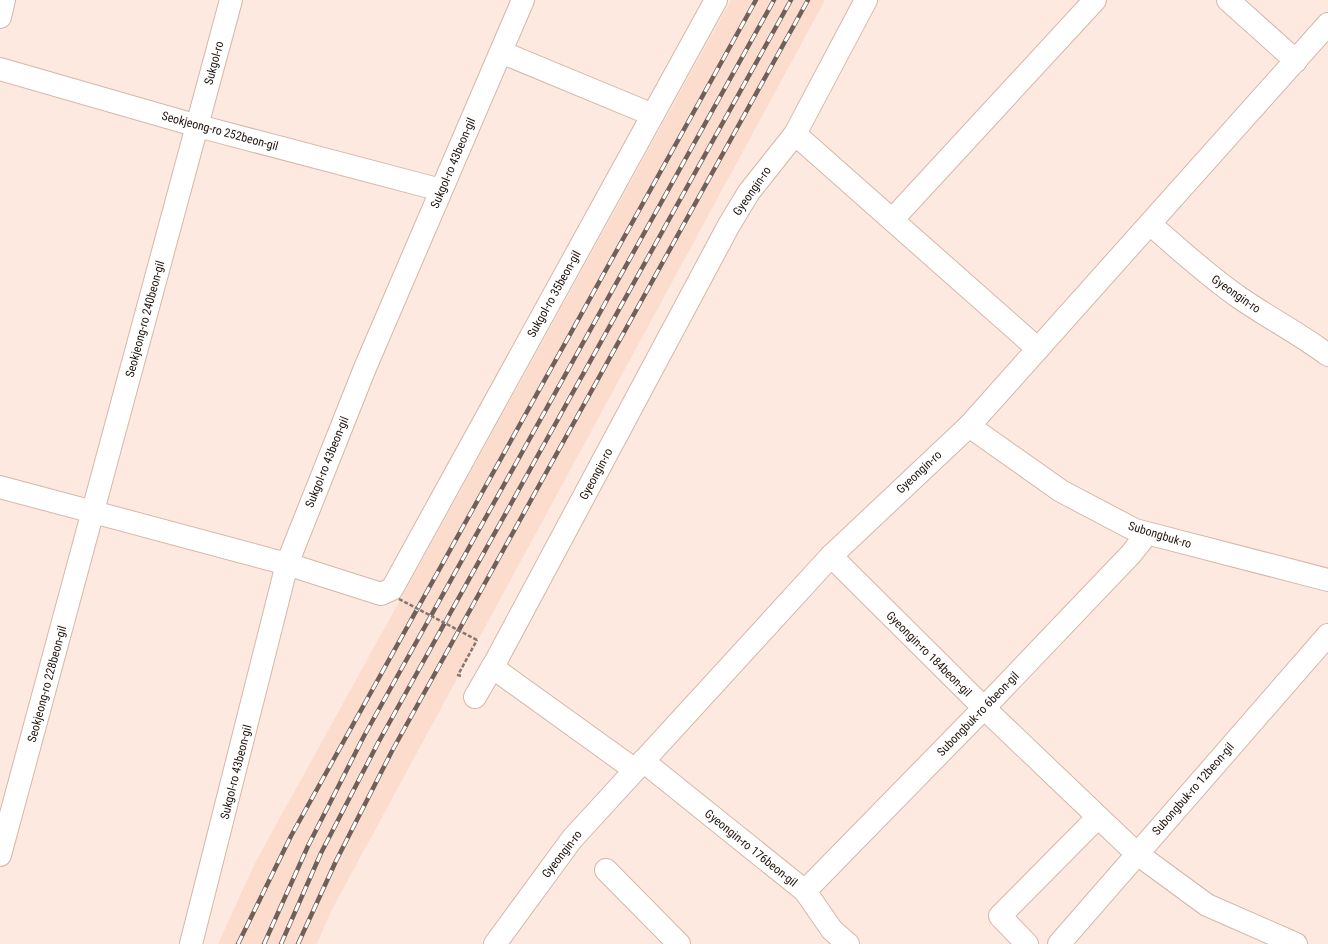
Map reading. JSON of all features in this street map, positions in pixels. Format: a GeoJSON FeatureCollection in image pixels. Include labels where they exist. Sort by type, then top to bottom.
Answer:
{"type":"FeatureCollection","features":[{"type":"Feature","properties":{"kind":"main road"},"geometry":{"type":"LineString","coordinates":[[0,17],[4,0]]}},
{"type":"Feature","properties":{"kind":"main road","name":"Sukgol-ro"},"geometry":{"type":"LineString","coordinates":[[198,126],[231,0]]}},
{"type":"Feature","properties":{"kind":"main road","name":"Sukgol-ro 43beon-gil"},"geometry":{"type":"LineString","coordinates":[[192,944],[286,564],[365,368],[523,0]]}},
{"type":"Feature","properties":{"kind":"main road","name":"Sukgol-ro 35beon-gil"},"geometry":{"type":"LineString","coordinates":[[396,594],[716,0]]}},
{"type":"Feature","properties":{"kind":"main road","name":"Gyeongin-ro"},"geometry":{"type":"LineString","coordinates":[[475,697],[730,225],[749,192],[795,134],[866,0]]}},
{"type":"Feature","properties":{"kind":"main road"},"geometry":{"type":"LineString","coordinates":[[892,220],[1095,0]]}},
{"type":"Feature","properties":{"kind":"main road"},"geometry":{"type":"LineString","coordinates":[[1228,0],[1296,61]]}},
{"type":"Feature","properties":{"kind":"main road","name":"Gyeongin-ro"},"geometry":{"type":"LineString","coordinates":[[494,944],[572,839],[831,556],[969,426],[1328,24]]}},
{"type":"Feature","properties":{"kind":"main road"},"geometry":{"type":"LineString","coordinates":[[501,52],[653,115]]}},
{"type":"Feature","properties":{"kind":"main road","name":"Seokjeong-ro 252beon-gil"},"geometry":{"type":"LineString","coordinates":[[0,69],[198,126],[441,190]]}},
{"type":"Feature","properties":{"kind":"main road","name":"Seokjeong-ro 240beon-gil"},"geometry":{"type":"LineString","coordinates":[[93,512],[198,126]]}},
{"type":"Feature","properties":{"kind":"main road"},"geometry":{"type":"LineString","coordinates":[[795,134],[1038,349]]}},
{"type":"Feature","properties":{"kind":"main road","name":"Gyeongin-ro"},"geometry":{"type":"LineString","coordinates":[[1150,224],[1213,279],[1235,295],[1307,339],[1328,355]]}},
{"type":"Feature","properties":{"kind":"main road","name":"Subongbuk-ro"},"geometry":{"type":"LineString","coordinates":[[969,426],[1061,492],[1134,530],[1328,580]]}},
{"type":"Feature","properties":{"kind":"main road"},"geometry":{"type":"LineString","coordinates":[[0,487],[286,564],[381,594],[396,594]]}},
{"type":"Feature","properties":{"kind":"main road","name":"Seokjeong-ro 228beon-gil"},"geometry":{"type":"LineString","coordinates":[[0,855],[93,512]]}},
{"type":"Feature","properties":{"kind":"main road","name":"Subongbuk-ro 6beon-gil"},"geometry":{"type":"LineString","coordinates":[[805,891],[984,708],[1131,554],[1147,534]]}},
{"type":"Feature","properties":{"kind":"main road","name":"Gyeongin-ro 184beon-gil"},"geometry":{"type":"LineString","coordinates":[[831,556],[984,708],[1136,853],[1207,905],[1296,944]]}},
{"type":"Feature","properties":{"kind":"main road","name":"Subongbuk-ro 12beon-gil"},"geometry":{"type":"LineString","coordinates":[[1059,944],[1136,853],[1328,635]]}},
{"type":"Feature","properties":{"kind":"main road"},"geometry":{"type":"LineString","coordinates":[[492,667],[639,766]]}},
{"type":"Feature","properties":{"kind":"main road","name":"Gyeongin-ro 176beon-gil"},"geometry":{"type":"LineString","coordinates":[[639,766],[805,891],[832,930],[848,944]]}},
{"type":"Feature","properties":{"kind":"main road"},"geometry":{"type":"LineString","coordinates":[[1027,944],[1000,916],[1098,817]]}},
{"type":"Feature","properties":{"kind":"main road"},"geometry":{"type":"LineString","coordinates":[[606,870],[678,944]]}},
{"type":"Feature","properties":{"kind":"path"},"geometry":{"type":"LineString","coordinates":[[396,594],[477,640],[458,675]]}},
{"type":"Feature","properties":{"kind":"shaded area"},"geometry":{"type":"Polygon","coordinates":[[[731,0],[825,0],[330,913],[317,944],[218,944],[255,863],[731,0]]]}},
{"type":"Feature","properties":{"kind":"railway"},"geometry":{"type":"LineString","coordinates":[[238,944],[291,836],[756,0]]}},
{"type":"Feature","properties":{"kind":"railway"},"geometry":{"type":"LineString","coordinates":[[264,944],[308,846],[364,736],[774,0]]}},
{"type":"Feature","properties":{"kind":"railway"},"geometry":{"type":"LineString","coordinates":[[281,944],[321,853],[378,743],[791,0]]}},
{"type":"Feature","properties":{"kind":"railway"},"geometry":{"type":"LineString","coordinates":[[298,944],[336,861],[392,751],[808,0]]}}]}
